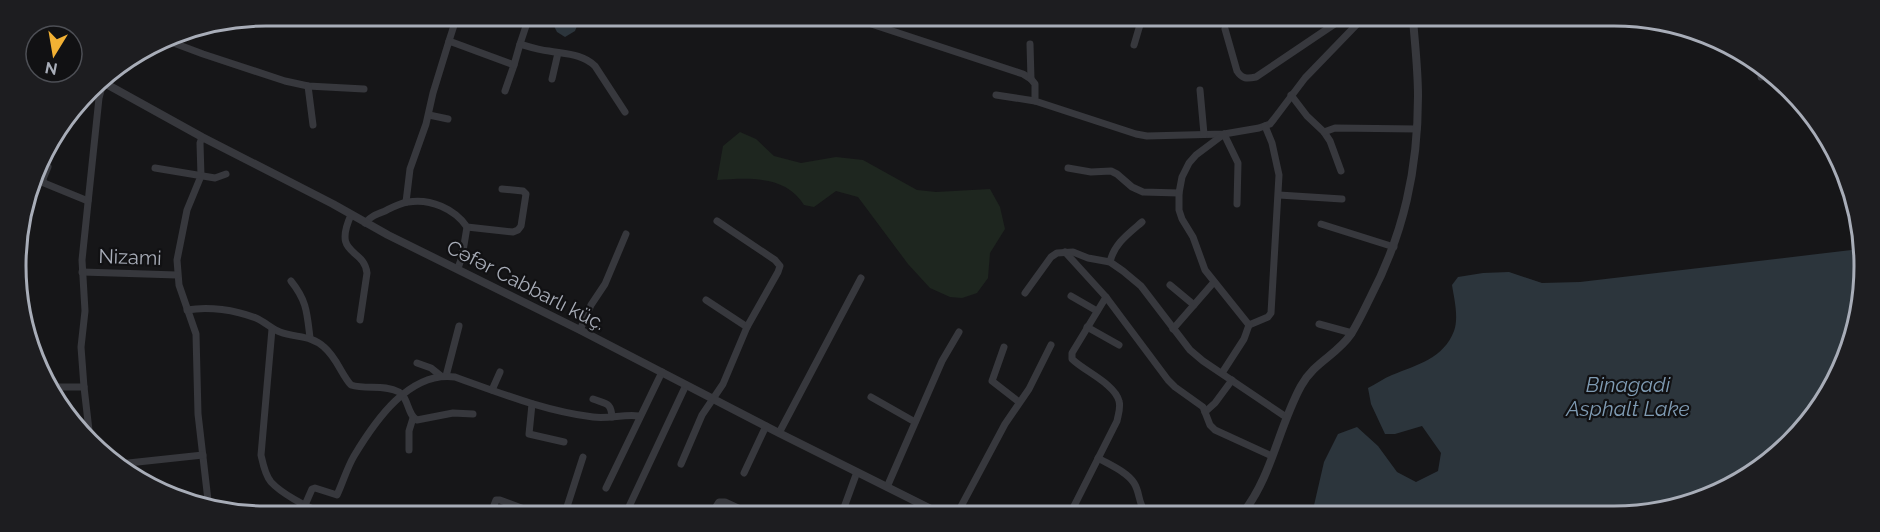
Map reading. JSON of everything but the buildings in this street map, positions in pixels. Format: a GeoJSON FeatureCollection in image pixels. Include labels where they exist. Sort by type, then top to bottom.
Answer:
{"type":"FeatureCollection","features":[{"type":"Feature","properties":{"kind":"street"},"geometry":{"type":"LineString","coordinates":[[406,202],[410,169],[429,115],[433,93],[454,26]]}},
{"type":"Feature","properties":{"kind":"street"},"geometry":{"type":"LineString","coordinates":[[505,91],[526,26]]}},
{"type":"Feature","properties":{"kind":"street"},"geometry":{"type":"LineString","coordinates":[[877,26],[1015,70],[1031,79],[1035,84],[1035,101]]}},
{"type":"Feature","properties":{"kind":"street"},"geometry":{"type":"LineString","coordinates":[[1134,45],[1140,26]]}},
{"type":"Feature","properties":{"kind":"street"},"geometry":{"type":"LineString","coordinates":[[1225,29],[1237,71],[1248,79],[1256,77],[1328,26]]}},
{"type":"Feature","properties":{"kind":"street"},"geometry":{"type":"LineString","coordinates":[[996,95],[1035,101],[1136,134],[1224,134],[1265,126],[1274,119],[1320,61],[1355,26]]}},
{"type":"Feature","properties":{"kind":"street"},"geometry":{"type":"LineString","coordinates":[[1248,506],[1258,492],[1286,417],[1300,388],[1310,372],[1352,333],[1394,247],[1411,180],[1417,129],[1417,69],[1414,26]]}},
{"type":"Feature","properties":{"kind":"street"},"geometry":{"type":"LineString","coordinates":[[449,42],[514,65]]}},
{"type":"Feature","properties":{"kind":"street"},"geometry":{"type":"LineString","coordinates":[[175,43],[259,73],[308,86],[364,89]]}},
{"type":"Feature","properties":{"kind":"street"},"geometry":{"type":"LineString","coordinates":[[520,44],[589,60],[625,112]]}},
{"type":"Feature","properties":{"kind":"street"},"geometry":{"type":"LineString","coordinates":[[1030,44],[1031,79]]}},
{"type":"Feature","properties":{"kind":"street"},"geometry":{"type":"LineString","coordinates":[[552,79],[558,53]]}},
{"type":"Feature","properties":{"kind":"street","name":"Cəfər Cabbarlı küç."},"geometry":{"type":"LineString","coordinates":[[110,83],[202,137],[365,223],[925,506]]}},
{"type":"Feature","properties":{"kind":"street"},"geometry":{"type":"LineString","coordinates":[[308,86],[312,125]]}},
{"type":"Feature","properties":{"kind":"street"},"geometry":{"type":"LineString","coordinates":[[1200,90],[1204,134]]}},
{"type":"Feature","properties":{"kind":"street"},"geometry":{"type":"LineString","coordinates":[[89,429],[81,347],[85,298],[82,272],[100,92]]}},
{"type":"Feature","properties":{"kind":"street"},"geometry":{"type":"LineString","coordinates":[[1291,95],[1330,141],[1341,171]]}},
{"type":"Feature","properties":{"kind":"street"},"geometry":{"type":"LineString","coordinates":[[429,115],[448,119]]}},
{"type":"Feature","properties":{"kind":"street"},"geometry":{"type":"LineString","coordinates":[[1222,373],[1244,339],[1249,325],[1268,317],[1271,313],[1279,175],[1265,126]]}},
{"type":"Feature","properties":{"kind":"street"},"geometry":{"type":"LineString","coordinates":[[1324,132],[1335,128],[1417,129]]}},
{"type":"Feature","properties":{"kind":"street"},"geometry":{"type":"LineString","coordinates":[[1224,134],[1196,155],[1189,164],[1182,177],[1179,210],[1193,237],[1204,270],[1249,325]]}},
{"type":"Feature","properties":{"kind":"street"},"geometry":{"type":"LineString","coordinates":[[1224,134],[1238,162],[1237,204]]}},
{"type":"Feature","properties":{"kind":"street"},"geometry":{"type":"LineString","coordinates":[[202,137],[200,143],[201,176],[187,210],[177,260],[177,275],[196,334],[198,414],[208,499]]}},
{"type":"Feature","properties":{"kind":"street"},"geometry":{"type":"LineString","coordinates":[[48,167],[43,179],[44,183],[88,201]]}},
{"type":"Feature","properties":{"kind":"street"},"geometry":{"type":"LineString","coordinates":[[155,168],[215,178],[226,174]]}},
{"type":"Feature","properties":{"kind":"street"},"geometry":{"type":"LineString","coordinates":[[1068,168],[1091,172],[1111,171],[1132,188],[1143,192],[1179,193]]}},
{"type":"Feature","properties":{"kind":"street"},"geometry":{"type":"LineString","coordinates":[[467,227],[513,232],[518,230],[521,226],[526,194],[523,191],[502,189]]}},
{"type":"Feature","properties":{"kind":"street"},"geometry":{"type":"LineString","coordinates":[[1279,195],[1342,199]]}},
{"type":"Feature","properties":{"kind":"street"},"geometry":{"type":"LineString","coordinates":[[365,223],[371,216],[406,202],[420,201],[444,208],[461,218],[467,227],[458,268]]}},
{"type":"Feature","properties":{"kind":"street"},"geometry":{"type":"LineString","coordinates":[[351,214],[345,231],[346,243],[366,267],[367,273],[360,320]]}},
{"type":"Feature","properties":{"kind":"street"},"geometry":{"type":"LineString","coordinates":[[681,464],[702,415],[723,384],[747,327],[780,266],[775,260],[717,221]]}},
{"type":"Feature","properties":{"kind":"street"},"geometry":{"type":"LineString","coordinates":[[1110,262],[1119,243],[1142,222]]}},
{"type":"Feature","properties":{"kind":"street"},"geometry":{"type":"LineString","coordinates":[[1321,224],[1394,247]]}},
{"type":"Feature","properties":{"kind":"street"},"geometry":{"type":"LineString","coordinates":[[580,330],[591,305],[605,284],[626,234]]}},
{"type":"Feature","properties":{"kind":"street"},"geometry":{"type":"LineString","coordinates":[[1065,252],[1106,297],[1168,380],[1199,404],[1215,430],[1272,456]]}},
{"type":"Feature","properties":{"kind":"street"},"geometry":{"type":"LineString","coordinates":[[1025,293],[1051,257],[1057,253],[1073,252],[1088,258],[1110,262],[1141,286],[1190,350],[1286,417]]}},
{"type":"Feature","properties":{"kind":"street","name":"Nizami"},"geometry":{"type":"LineString","coordinates":[[82,272],[177,275]]}},
{"type":"Feature","properties":{"kind":"street"},"geometry":{"type":"LineString","coordinates":[[779,433],[861,278]]}},
{"type":"Feature","properties":{"kind":"street"},"geometry":{"type":"LineString","coordinates":[[291,281],[302,294],[310,338]]}},
{"type":"Feature","properties":{"kind":"street"},"geometry":{"type":"LineString","coordinates":[[1173,329],[1214,282]]}},
{"type":"Feature","properties":{"kind":"street"},"geometry":{"type":"LineString","coordinates":[[1170,285],[1194,305]]}},
{"type":"Feature","properties":{"kind":"street"},"geometry":{"type":"LineString","coordinates":[[1071,296],[1097,311]]}},
{"type":"Feature","properties":{"kind":"street"},"geometry":{"type":"LineString","coordinates":[[1074,506],[1117,421],[1119,411],[1116,394],[1109,386],[1072,359],[1072,353],[1106,297]]}},
{"type":"Feature","properties":{"kind":"street"},"geometry":{"type":"LineString","coordinates":[[706,300],[747,327]]}},
{"type":"Feature","properties":{"kind":"street"},"geometry":{"type":"LineString","coordinates":[[187,310],[208,308],[239,314],[258,319],[272,329],[283,333],[310,338],[324,346],[339,364],[351,385],[398,392],[402,395],[413,418],[409,431],[409,450]]}},
{"type":"Feature","properties":{"kind":"street"},"geometry":{"type":"LineString","coordinates":[[1319,324],[1352,333]]}},
{"type":"Feature","properties":{"kind":"street"},"geometry":{"type":"LineString","coordinates":[[443,376],[459,326]]}},
{"type":"Feature","properties":{"kind":"street"},"geometry":{"type":"LineString","coordinates":[[1088,327],[1119,345]]}},
{"type":"Feature","properties":{"kind":"street"},"geometry":{"type":"LineString","coordinates":[[272,329],[261,455],[265,472],[271,482],[305,505],[312,489],[315,488],[337,495],[349,467],[374,427],[402,395],[420,382],[443,376],[455,377],[532,404],[587,416],[639,417]]}},
{"type":"Feature","properties":{"kind":"street"},"geometry":{"type":"LineString","coordinates":[[887,487],[942,362],[959,332]]}},
{"type":"Feature","properties":{"kind":"street"},"geometry":{"type":"LineString","coordinates":[[961,506],[1005,424],[1029,389],[1051,345]]}},
{"type":"Feature","properties":{"kind":"street"},"geometry":{"type":"LineString","coordinates":[[1004,347],[992,381],[1019,402]]}},
{"type":"Feature","properties":{"kind":"street"},"geometry":{"type":"LineString","coordinates":[[417,363],[443,376]]}},
{"type":"Feature","properties":{"kind":"street"},"geometry":{"type":"LineString","coordinates":[[492,390],[500,372]]}},
{"type":"Feature","properties":{"kind":"street"},"geometry":{"type":"LineString","coordinates":[[606,488],[662,372]]}},
{"type":"Feature","properties":{"kind":"street"},"geometry":{"type":"LineString","coordinates":[[1205,412],[1215,403],[1232,380]]}},
{"type":"Feature","properties":{"kind":"street"},"geometry":{"type":"LineString","coordinates":[[629,506],[686,385]]}},
{"type":"Feature","properties":{"kind":"street"},"geometry":{"type":"LineString","coordinates":[[59,387],[84,387]]}},
{"type":"Feature","properties":{"kind":"street"},"geometry":{"type":"LineString","coordinates":[[871,397],[915,422]]}},
{"type":"Feature","properties":{"kind":"street"},"geometry":{"type":"LineString","coordinates":[[593,399],[609,405],[612,417]]}},
{"type":"Feature","properties":{"kind":"street"},"geometry":{"type":"LineString","coordinates":[[532,404],[529,434],[564,442]]}},
{"type":"Feature","properties":{"kind":"street"},"geometry":{"type":"LineString","coordinates":[[413,418],[426,419],[453,413],[473,414]]}},
{"type":"Feature","properties":{"kind":"street"},"geometry":{"type":"LineString","coordinates":[[744,473],[766,426]]}},
{"type":"Feature","properties":{"kind":"street"},"geometry":{"type":"LineString","coordinates":[[128,463],[203,455]]}},
{"type":"Feature","properties":{"kind":"street"},"geometry":{"type":"LineString","coordinates":[[567,506],[583,457]]}},
{"type":"Feature","properties":{"kind":"street"},"geometry":{"type":"LineString","coordinates":[[1098,458],[1134,482],[1141,506]]}},
{"type":"Feature","properties":{"kind":"street"},"geometry":{"type":"LineString","coordinates":[[845,506],[857,472]]}},
{"type":"Feature","properties":{"kind":"street"},"geometry":{"type":"LineString","coordinates":[[494,506],[496,500],[500,500],[516,506]]}},
{"type":"Feature","properties":{"kind":"street"},"geometry":{"type":"LineString","coordinates":[[716,506],[719,502],[725,502],[734,506]]}},
{"type":"Feature","properties":{"kind":"shaded area"},"geometry":{"type":"Polygon","coordinates":[[[740,132],[756,139],[774,156],[801,163],[836,157],[863,160],[917,190],[936,192],[990,189],[1000,207],[1005,229],[990,253],[988,278],[977,293],[962,298],[950,297],[930,288],[908,264],[858,197],[836,191],[814,207],[804,205],[796,195],[777,183],[754,179],[717,180],[723,146],[740,132]]]}},
{"type":"Feature","properties":{"kind":"water"},"geometry":{"type":"Polygon","coordinates":[[[554,26],[577,26],[575,31],[565,37],[557,32],[554,26]]]}},
{"type":"Feature","properties":{"kind":"water","name":"Binagadi Asphalt Lake"},"geometry":{"type":"Polygon","coordinates":[[[1854,250],[1854,282],[1850,313],[1842,343],[1830,372],[1814,400],[1795,425],[1773,447],[1748,466],[1720,482],[1691,494],[1661,502],[1630,506],[1314,506],[1324,462],[1338,434],[1357,427],[1378,446],[1397,472],[1416,482],[1438,471],[1441,453],[1422,426],[1395,434],[1385,434],[1371,404],[1368,388],[1389,376],[1429,359],[1444,348],[1455,326],[1456,308],[1452,285],[1458,277],[1509,272],[1542,283],[1580,282],[1854,250]]]}}]}
